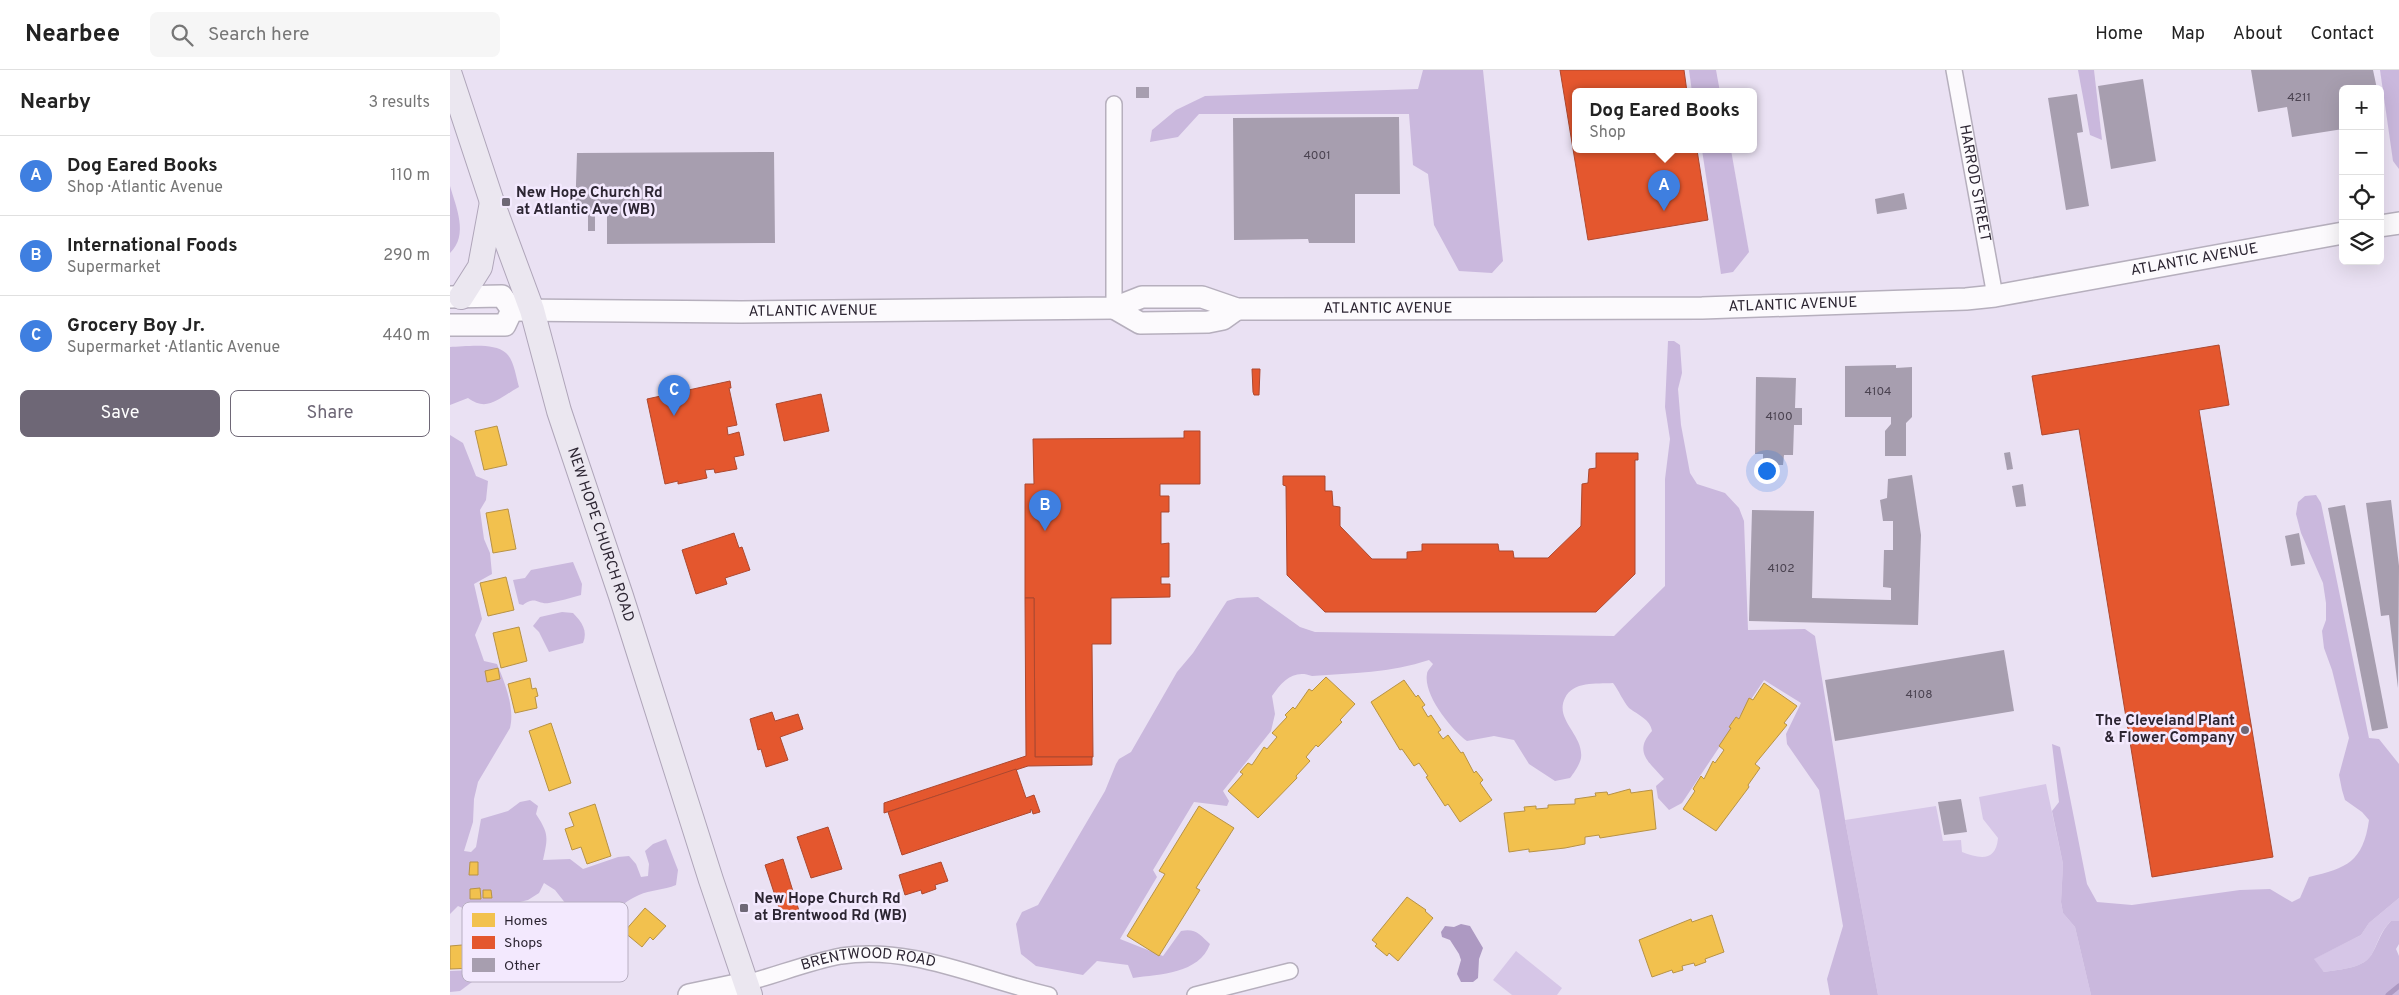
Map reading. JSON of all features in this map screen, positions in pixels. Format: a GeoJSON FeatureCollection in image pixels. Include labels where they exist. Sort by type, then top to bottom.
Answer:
{"type":"FeatureCollection","features":[{"type":"Feature","properties":{"kind":"main road","name":"NEW HOPE CHURCH ROAD"},"geometry":{"type":"LineString","coordinates":[[450,75],[492,202],[522,310],[559,411],[748,989]]}},
{"type":"Feature","properties":{"kind":"main road"},"geometry":{"type":"LineString","coordinates":[[456,297],[480,268],[492,202]]}},
{"type":"Feature","properties":{"kind":"main road"},"geometry":{"type":"LineString","coordinates":[[2384,225],[2399,223]]}},
{"type":"Feature","properties":{"kind":"main road","name":"ATLANTIC AVENUE"},"geometry":{"type":"LineString","coordinates":[[522,310],[741,312],[1114,308],[1140,322],[1208,322],[1223,319],[1237,309],[1702,308],[1827,305],[1995,296],[2339,234]]}},
{"type":"Feature","properties":{"kind":"main road"},"geometry":{"type":"LineString","coordinates":[[450,325],[505,325],[522,310],[502,296],[456,297]]}},
{"type":"Feature","properties":{"kind":"main road","name":"BRENTWOOD ROAD"},"geometry":{"type":"LineString","coordinates":[[689,995],[748,989]]}},
{"type":"Feature","properties":{"kind":"street","name":"HARROD STREET"},"geometry":{"type":"LineString","coordinates":[[1954,70],[1995,296]]}},
{"type":"Feature","properties":{"kind":"street"},"geometry":{"type":"LineString","coordinates":[[1114,104],[1114,308]]}},
{"type":"Feature","properties":{"kind":"street","name":"BRENTWOOD ROAD"},"geometry":{"type":"LineString","coordinates":[[748,989],[842,956],[892,956],[928,961],[1049,995]]}},
{"type":"Feature","properties":{"kind":"street"},"geometry":{"type":"LineString","coordinates":[[1195,995],[1290,971]]}},
{"type":"Feature","properties":{"kind":"shaded area"},"geometry":{"type":"Polygon","coordinates":[[[1423,70],[1483,70],[1503,261],[1492,273],[1459,271],[1434,225],[1428,174],[1413,165],[1409,114],[1199,114],[1178,137],[1150,142],[1152,130],[1176,110],[1205,96],[1418,89],[1423,70]]]}},
{"type":"Feature","properties":{"kind":"shaded area"},"geometry":{"type":"Polygon","coordinates":[[[1689,70],[1716,70],[1719,88],[1691,88],[1689,70]]]}},
{"type":"Feature","properties":{"kind":"shaded area"},"geometry":{"type":"Polygon","coordinates":[[[2078,70],[2094,70],[2102,140],[2090,135],[2078,70]]]}},
{"type":"Feature","properties":{"kind":"shaded area"},"geometry":{"type":"Polygon","coordinates":[[[2380,70],[2399,70],[2399,169],[2393,161],[2384,98],[2384,85],[2382,85],[2380,70]]]}},
{"type":"Feature","properties":{"kind":"shaded area"},"geometry":{"type":"Polygon","coordinates":[[[1702,153],[1732,153],[1749,252],[1733,272],[1721,274],[1702,153]]]}},
{"type":"Feature","properties":{"kind":"shaded area"},"geometry":{"type":"Polygon","coordinates":[[[450,186],[458,212],[460,229],[456,246],[450,253],[450,186]]]}},
{"type":"Feature","properties":{"kind":"shaded area"},"geometry":{"type":"Polygon","coordinates":[[[1668,341],[1674,341],[1680,345],[1682,373],[1678,389],[1681,425],[1690,473],[1697,484],[1725,493],[1739,508],[1744,521],[1748,630],[1805,629],[1815,636],[1845,820],[1878,995],[1830,995],[1827,979],[1843,926],[1819,790],[1787,744],[1786,734],[1801,703],[1764,680],[1682,803],[1669,810],[1658,798],[1656,786],[1664,779],[1649,762],[1643,751],[1646,738],[1652,731],[1651,727],[1646,720],[1629,708],[1613,683],[1579,686],[1573,689],[1565,698],[1563,713],[1578,742],[1581,758],[1570,778],[1555,781],[1529,764],[1514,740],[1494,736],[1467,741],[1461,736],[1447,721],[1429,692],[1427,674],[1433,664],[1429,660],[1400,668],[1371,672],[1312,676],[1306,674],[1294,675],[1284,681],[1272,696],[1275,714],[1271,731],[1223,791],[1229,801],[1227,806],[1194,802],[1153,870],[1157,877],[1120,939],[1163,956],[1181,931],[1194,931],[1210,944],[1205,954],[1197,961],[1178,971],[1133,978],[1128,965],[1097,961],[1083,975],[1036,966],[1021,954],[1016,924],[1022,912],[1038,905],[1105,791],[1119,759],[1131,752],[1177,672],[1193,653],[1227,601],[1237,598],[1258,597],[1300,627],[1315,632],[1614,636],[1665,586],[1665,479],[1670,439],[1665,407],[1668,341]]]}},
{"type":"Feature","properties":{"kind":"shaded area"},"geometry":{"type":"Polygon","coordinates":[[[487,346],[506,353],[511,360],[519,387],[488,404],[475,402],[468,398],[450,405],[450,347],[487,346]]]}},
{"type":"Feature","properties":{"kind":"shaded area"},"geometry":{"type":"Polygon","coordinates":[[[450,435],[463,443],[476,476],[488,481],[486,500],[480,510],[484,539],[490,553],[492,574],[474,584],[482,619],[475,635],[484,661],[497,664],[506,687],[511,712],[510,728],[478,782],[474,799],[473,822],[464,851],[471,852],[476,847],[481,819],[508,811],[520,802],[530,800],[538,806],[536,814],[545,831],[546,846],[543,860],[570,859],[583,869],[618,857],[629,856],[636,864],[641,877],[648,876],[649,864],[645,851],[653,844],[666,839],[678,870],[676,885],[639,895],[627,902],[564,902],[555,890],[544,883],[539,893],[528,900],[520,902],[462,902],[462,908],[458,906],[450,914],[450,435]]]}},
{"type":"Feature","properties":{"kind":"shaded area"},"geometry":{"type":"Polygon","coordinates":[[[2316,495],[2321,503],[2369,738],[2379,739],[2399,764],[2399,898],[2369,923],[2361,935],[2314,959],[2324,972],[2358,965],[2369,958],[2387,925],[2391,921],[2399,921],[2399,944],[2396,949],[2399,956],[2399,995],[2091,995],[2075,927],[2063,913],[2061,902],[2063,864],[2052,811],[2059,802],[2052,744],[2060,747],[2087,884],[2097,902],[2132,905],[2240,890],[2270,889],[2292,902],[2300,898],[2309,877],[2343,866],[2351,861],[2362,845],[2369,820],[2362,812],[2345,800],[2339,775],[2349,738],[2332,670],[2324,648],[2322,631],[2326,620],[2326,603],[2323,583],[2301,533],[2296,514],[2298,502],[2305,496],[2316,495]]]}},
{"type":"Feature","properties":{"kind":"shaded area"},"geometry":{"type":"Polygon","coordinates":[[[573,562],[582,584],[581,595],[549,603],[534,600],[523,605],[519,604],[513,580],[525,578],[531,570],[573,562]]]}},
{"type":"Feature","properties":{"kind":"shaded area"},"geometry":{"type":"Polygon","coordinates":[[[562,612],[573,613],[579,620],[585,635],[583,643],[549,652],[539,632],[533,626],[540,617],[562,612]]]}},
{"type":"Feature","properties":{"kind":"shaded area"},"geometry":{"type":"Polygon","coordinates":[[[2046,784],[2063,864],[2061,902],[2063,913],[2075,927],[2091,995],[1878,995],[1845,820],[1936,806],[1943,841],[1961,840],[1962,852],[1986,857],[1994,851],[1998,838],[1983,819],[1979,797],[2046,784]]]}},
{"type":"Feature","properties":{"kind":"shaded area"},"geometry":{"type":"Polygon","coordinates":[[[2399,898],[2399,921],[2391,921],[2387,925],[2373,952],[2364,962],[2345,969],[2324,972],[2313,959],[2361,935],[2369,923],[2399,898]]]}},
{"type":"Feature","properties":{"kind":"shaded area"},"geometry":{"type":"Polygon","coordinates":[[[1461,924],[1470,926],[1483,948],[1479,959],[1478,978],[1473,982],[1461,982],[1457,974],[1461,960],[1459,954],[1450,940],[1442,937],[1441,932],[1445,926],[1454,927],[1461,924]]]}},
{"type":"Feature","properties":{"kind":"shaded area"},"geometry":{"type":"Polygon","coordinates":[[[1516,951],[1562,988],[1557,995],[1512,995],[1493,980],[1516,951]]]}},
{"type":"Feature","properties":{"kind":"shaded area"},"geometry":{"type":"Polygon","coordinates":[[[462,970],[462,982],[472,982],[460,991],[450,992],[450,971],[462,970]]]}},
{"type":"Feature","properties":{"kind":"building: Homes"},"geometry":{"type":"Polygon","coordinates":[[[497,426],[507,465],[484,470],[475,431],[497,426]]]}},
{"type":"Feature","properties":{"kind":"building: Homes"},"geometry":{"type":"Polygon","coordinates":[[[508,509],[516,549],[493,553],[486,513],[508,509]]]}},
{"type":"Feature","properties":{"kind":"building: Homes"},"geometry":{"type":"Polygon","coordinates":[[[506,577],[514,610],[488,616],[480,583],[506,577]]]}},
{"type":"Feature","properties":{"kind":"building: Homes"},"geometry":{"type":"Polygon","coordinates":[[[519,627],[527,661],[501,668],[493,633],[519,627]]]}},
{"type":"Feature","properties":{"kind":"building: Homes"},"geometry":{"type":"Polygon","coordinates":[[[498,668],[500,679],[487,682],[485,671],[498,668]]]}},
{"type":"Feature","properties":{"kind":"building: Homes"},"geometry":{"type":"Polygon","coordinates":[[[1326,677],[1355,704],[1340,720],[1342,722],[1318,747],[1316,745],[1306,757],[1310,761],[1296,776],[1297,778],[1258,818],[1228,791],[1243,774],[1240,772],[1248,763],[1252,765],[1264,747],[1267,749],[1277,737],[1272,733],[1287,717],[1285,715],[1293,707],[1295,709],[1309,689],[1312,691],[1326,677]]]}},
{"type":"Feature","properties":{"kind":"building: Homes"},"geometry":{"type":"Polygon","coordinates":[[[530,678],[532,689],[536,688],[538,696],[535,697],[537,708],[515,713],[508,684],[530,678]]]}},
{"type":"Feature","properties":{"kind":"building: Homes"},"geometry":{"type":"Polygon","coordinates":[[[1404,680],[1416,697],[1418,695],[1425,705],[1422,707],[1428,717],[1431,715],[1441,730],[1438,732],[1443,739],[1448,735],[1461,753],[1463,752],[1474,773],[1476,771],[1483,780],[1480,783],[1492,800],[1460,822],[1448,804],[1445,806],[1419,763],[1414,766],[1402,749],[1400,750],[1371,702],[1404,680]]]}},
{"type":"Feature","properties":{"kind":"building: Homes"},"geometry":{"type":"Polygon","coordinates":[[[1764,683],[1797,706],[1784,723],[1787,725],[1755,764],[1760,768],[1748,785],[1749,787],[1716,831],[1683,809],[1695,791],[1693,789],[1701,776],[1704,779],[1713,761],[1715,763],[1724,750],[1719,746],[1731,728],[1729,727],[1736,717],[1739,719],[1749,698],[1753,700],[1764,683]]]}},
{"type":"Feature","properties":{"kind":"building: Homes"},"geometry":{"type":"Polygon","coordinates":[[[551,723],[571,783],[549,791],[529,731],[551,723]]]}},
{"type":"Feature","properties":{"kind":"building: Homes"},"geometry":{"type":"Polygon","coordinates":[[[1630,789],[1631,793],[1652,790],[1656,829],[1600,838],[1599,835],[1585,837],[1585,844],[1565,848],[1529,852],[1529,849],[1509,852],[1504,813],[1525,811],[1524,807],[1536,806],[1536,809],[1548,808],[1548,805],[1575,804],[1575,799],[1596,796],[1595,793],[1607,792],[1608,795],[1630,789]]]}},
{"type":"Feature","properties":{"kind":"building: Homes"},"geometry":{"type":"Polygon","coordinates":[[[595,804],[611,856],[587,864],[581,847],[572,850],[565,829],[574,826],[569,813],[595,804]]]}},
{"type":"Feature","properties":{"kind":"building: Homes"},"geometry":{"type":"Polygon","coordinates":[[[1199,806],[1234,828],[1196,888],[1200,890],[1159,956],[1127,936],[1165,874],[1159,871],[1199,806]]]}},
{"type":"Feature","properties":{"kind":"building: Homes"},"geometry":{"type":"Polygon","coordinates":[[[470,862],[478,862],[478,875],[469,875],[470,862]]]}},
{"type":"Feature","properties":{"kind":"building: Homes"},"geometry":{"type":"Polygon","coordinates":[[[480,888],[481,899],[470,899],[470,889],[480,888]]]}},
{"type":"Feature","properties":{"kind":"building: Homes"},"geometry":{"type":"Polygon","coordinates":[[[483,890],[491,890],[492,898],[483,898],[483,890]]]}},
{"type":"Feature","properties":{"kind":"building: Homes"},"geometry":{"type":"Polygon","coordinates":[[[1407,897],[1426,910],[1433,918],[1398,961],[1389,953],[1387,956],[1375,946],[1377,944],[1372,940],[1407,897]]]}},
{"type":"Feature","properties":{"kind":"building: Homes"},"geometry":{"type":"Polygon","coordinates":[[[645,908],[666,926],[653,940],[650,937],[642,947],[628,935],[628,927],[645,908]]]}},
{"type":"Feature","properties":{"kind":"building: Homes"},"geometry":{"type":"Polygon","coordinates":[[[1712,915],[1724,952],[1705,959],[1706,962],[1695,966],[1694,963],[1682,966],[1683,970],[1673,973],[1672,970],[1652,977],[1639,940],[1691,919],[1692,922],[1712,915]]]}},
{"type":"Feature","properties":{"kind":"building: Homes"},"geometry":{"type":"Polygon","coordinates":[[[462,945],[462,969],[450,969],[450,946],[462,945]]]}},
{"type":"Feature","properties":{"kind":"building: Shops"},"geometry":{"type":"Polygon","coordinates":[[[1560,70],[1684,70],[1686,88],[1572,88],[1572,143],[1560,70]]]}},
{"type":"Feature","properties":{"kind":"building: Shops"},"geometry":{"type":"Polygon","coordinates":[[[1574,153],[1697,153],[1708,220],[1588,240],[1574,153]]]}},
{"type":"Feature","properties":{"kind":"building: Shops"},"geometry":{"type":"Polygon","coordinates":[[[2219,345],[2229,405],[2199,410],[2273,857],[2152,877],[2079,429],[2042,435],[2032,376],[2219,345]]]}},
{"type":"Feature","properties":{"kind":"building: Shops"},"geometry":{"type":"Polygon","coordinates":[[[1252,369],[1260,369],[1259,395],[1254,395],[1253,392],[1252,369]]]}},
{"type":"Feature","properties":{"kind":"building: Shops"},"geometry":{"type":"Polygon","coordinates":[[[730,381],[731,388],[729,388],[737,425],[727,427],[728,435],[739,432],[744,455],[734,457],[737,469],[715,473],[714,469],[705,470],[707,478],[678,484],[678,481],[665,484],[647,399],[730,381]]]}},
{"type":"Feature","properties":{"kind":"building: Shops"},"geometry":{"type":"Polygon","coordinates":[[[821,394],[829,431],[784,441],[776,404],[821,394]]]}},
{"type":"Feature","properties":{"kind":"building: Shops"},"geometry":{"type":"Polygon","coordinates":[[[1184,431],[1200,431],[1200,484],[1160,484],[1160,496],[1169,496],[1169,512],[1161,512],[1161,544],[1169,543],[1169,577],[1161,577],[1161,584],[1170,584],[1170,597],[1111,598],[1111,644],[1092,644],[1093,757],[1035,757],[1034,598],[1025,598],[1025,484],[1034,484],[1033,439],[1184,438],[1184,431]]]}},
{"type":"Feature","properties":{"kind":"building: Shops"},"geometry":{"type":"Polygon","coordinates":[[[1596,453],[1638,453],[1638,460],[1635,460],[1635,574],[1596,612],[1325,612],[1287,575],[1286,486],[1283,485],[1283,476],[1325,476],[1325,491],[1332,491],[1333,506],[1340,507],[1340,526],[1372,559],[1407,559],[1407,552],[1422,551],[1422,544],[1498,544],[1499,551],[1513,551],[1514,558],[1548,558],[1581,526],[1582,484],[1588,483],[1589,469],[1596,468],[1596,453]]]}},
{"type":"Feature","properties":{"kind":"building: Shops"},"geometry":{"type":"Polygon","coordinates":[[[734,533],[739,548],[742,547],[750,570],[725,578],[727,584],[696,594],[682,550],[734,533]]]}},
{"type":"Feature","properties":{"kind":"building: Shops"},"geometry":{"type":"Polygon","coordinates":[[[1025,598],[1034,598],[1035,757],[1092,757],[1092,765],[1028,766],[884,813],[884,803],[1026,756],[1025,598]]]}},
{"type":"Feature","properties":{"kind":"building: Shops"},"geometry":{"type":"Polygon","coordinates":[[[772,712],[775,721],[798,714],[803,729],[780,737],[788,760],[766,767],[761,749],[758,750],[750,719],[772,712]]]}},
{"type":"Feature","properties":{"kind":"building: Shops"},"geometry":{"type":"Polygon","coordinates":[[[1016,769],[1026,798],[1034,795],[1040,812],[1033,814],[1032,810],[1030,810],[1031,812],[902,855],[888,812],[1016,769]]]}},
{"type":"Feature","properties":{"kind":"building: Shops"},"geometry":{"type":"Polygon","coordinates":[[[828,827],[842,869],[811,878],[797,837],[828,827]]]}},
{"type":"Feature","properties":{"kind":"building: Shops"},"geometry":{"type":"Polygon","coordinates":[[[783,859],[800,914],[783,920],[765,865],[783,859]]]}},
{"type":"Feature","properties":{"kind":"building: Shops"},"geometry":{"type":"Polygon","coordinates":[[[941,862],[948,881],[935,885],[936,889],[922,894],[921,890],[905,895],[899,875],[941,862]]]}},
{"type":"Feature","properties":{"kind":"building: Other"},"geometry":{"type":"Polygon","coordinates":[[[2251,70],[2373,70],[2376,85],[2339,85],[2339,130],[2292,137],[2287,107],[2258,112],[2251,70]]]}},
{"type":"Feature","properties":{"kind":"building: Other"},"geometry":{"type":"Polygon","coordinates":[[[2143,79],[2156,161],[2111,169],[2098,86],[2143,79]]]}},
{"type":"Feature","properties":{"kind":"building: Other"},"geometry":{"type":"Polygon","coordinates":[[[1136,87],[1149,87],[1149,98],[1136,98],[1136,87]]]}},
{"type":"Feature","properties":{"kind":"building: Other"},"geometry":{"type":"Polygon","coordinates":[[[2077,94],[2083,132],[2077,133],[2089,206],[2066,210],[2048,98],[2077,94]]]}},
{"type":"Feature","properties":{"kind":"building: Other"},"geometry":{"type":"Polygon","coordinates":[[[1399,117],[1400,194],[1355,194],[1355,243],[1309,243],[1308,239],[1234,240],[1233,118],[1399,117]]]}},
{"type":"Feature","properties":{"kind":"building: Other"},"geometry":{"type":"Polygon","coordinates":[[[774,152],[775,243],[607,244],[607,214],[595,214],[595,231],[588,231],[588,215],[575,215],[577,153],[774,152]]]}},
{"type":"Feature","properties":{"kind":"building: Other"},"geometry":{"type":"Polygon","coordinates":[[[1904,193],[1907,209],[1877,214],[1875,199],[1904,193]]]}},
{"type":"Feature","properties":{"kind":"building: Other"},"geometry":{"type":"Polygon","coordinates":[[[1896,365],[1896,368],[1912,367],[1912,417],[1906,423],[1906,456],[1885,456],[1885,431],[1891,424],[1891,417],[1845,417],[1845,366],[1896,365]]]}},
{"type":"Feature","properties":{"kind":"building: Other"},"geometry":{"type":"Polygon","coordinates":[[[1756,377],[1796,378],[1795,408],[1802,408],[1802,425],[1794,425],[1793,455],[1784,455],[1783,465],[1763,465],[1763,454],[1755,454],[1756,377]]]}},
{"type":"Feature","properties":{"kind":"building: Other"},"geometry":{"type":"Polygon","coordinates":[[[2010,452],[2013,469],[2007,470],[2004,453],[2010,452]]]}},
{"type":"Feature","properties":{"kind":"building: Other"},"geometry":{"type":"Polygon","coordinates":[[[1912,475],[1921,535],[1918,625],[1749,621],[1752,510],[1814,511],[1812,598],[1891,600],[1891,588],[1883,587],[1884,550],[1893,550],[1893,521],[1883,521],[1880,500],[1887,498],[1888,479],[1912,475]]]}},
{"type":"Feature","properties":{"kind":"building: Other"},"geometry":{"type":"Polygon","coordinates":[[[2023,484],[2026,506],[2016,507],[2012,486],[2023,484]]]}},
{"type":"Feature","properties":{"kind":"building: Other"},"geometry":{"type":"Polygon","coordinates":[[[2391,500],[2399,566],[2398,688],[2389,615],[2381,616],[2366,503],[2391,500]]]}},
{"type":"Feature","properties":{"kind":"building: Other"},"geometry":{"type":"Polygon","coordinates":[[[2345,505],[2388,728],[2372,731],[2328,508],[2345,505]]]}},
{"type":"Feature","properties":{"kind":"building: Other"},"geometry":{"type":"Polygon","coordinates":[[[2299,533],[2305,564],[2291,566],[2285,536],[2299,533]]]}},
{"type":"Feature","properties":{"kind":"building: Other"},"geometry":{"type":"Polygon","coordinates":[[[2004,650],[2014,711],[1835,741],[1825,680],[2004,650]]]}},
{"type":"Feature","properties":{"kind":"building: Other"},"geometry":{"type":"Polygon","coordinates":[[[1961,799],[1967,832],[1944,835],[1938,802],[1961,799]]]}},
{"type":"Feature","properties":{"kind":"waterway"},"geometry":{"type":"LineString","coordinates":[[2388,995],[2399,986]]}},
{"type":"Feature","properties":{"kind":"place","name":"New Hope Church Rd at Atlantic Ave (WB)"},"geometry":{"type":"Point","coordinates":[506,202]}},
{"type":"Feature","properties":{"kind":"place","name":"Dog Eared Books"},"geometry":{"type":"Point","coordinates":[1664,211]}},
{"type":"Feature","properties":{"kind":"place","name":"Grocery Boy Jr."},"geometry":{"type":"Point","coordinates":[674,416]}},
{"type":"Feature","properties":{"kind":"place","name":"International Foods"},"geometry":{"type":"Point","coordinates":[1045,531]}},
{"type":"Feature","properties":{"kind":"place","name":"The Cleveland Plant & Flower Company"},"geometry":{"type":"Point","coordinates":[2245,730]}},
{"type":"Feature","properties":{"kind":"place","name":"New Hope Church Rd at Brentwood Rd (WB)"},"geometry":{"type":"Point","coordinates":[744,908]}}]}
